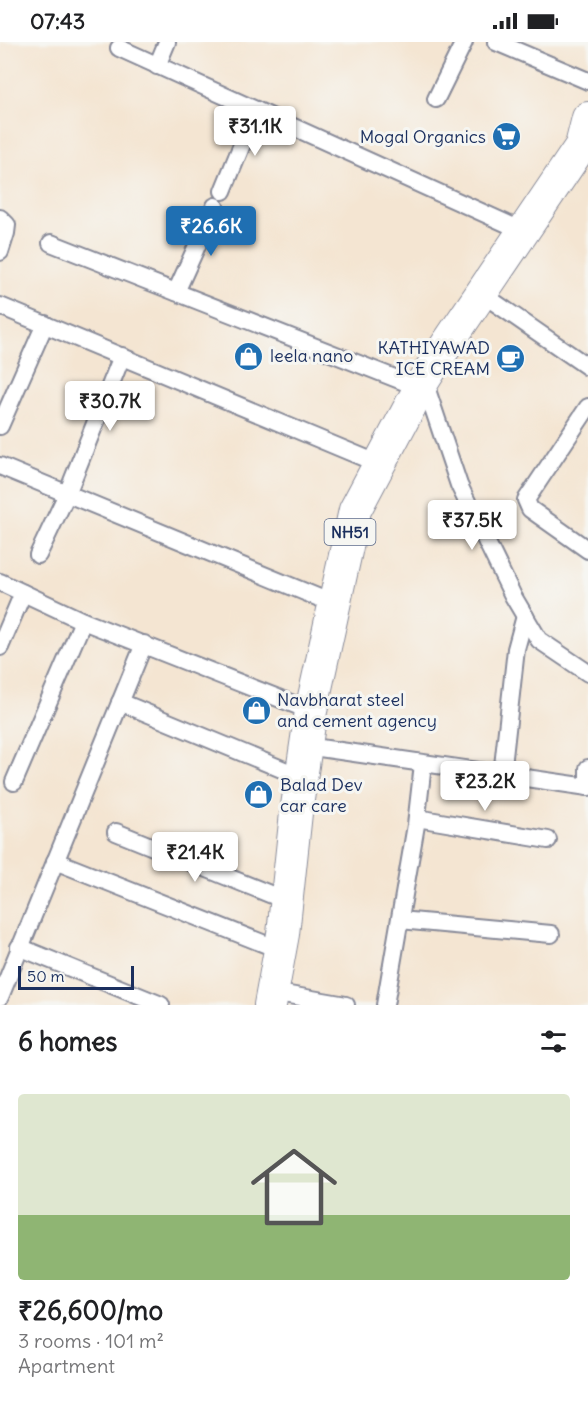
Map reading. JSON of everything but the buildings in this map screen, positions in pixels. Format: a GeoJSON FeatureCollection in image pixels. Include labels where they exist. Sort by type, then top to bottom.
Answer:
{"type":"FeatureCollection","features":[{"type":"Feature","properties":{"kind":"highway","name":"NH51"},"geometry":{"type":"LineString","coordinates":[[271,999],[280,950],[311,711],[355,510],[422,384],[581,146],[587,128]]}},
{"type":"Feature","properties":{"kind":"street"},"geometry":{"type":"LineString","coordinates":[[157,66],[167,42]]}},
{"type":"Feature","properties":{"kind":"street"},"geometry":{"type":"LineString","coordinates":[[436,99],[464,42]]}},
{"type":"Feature","properties":{"kind":"street"},"geometry":{"type":"LineString","coordinates":[[496,42],[588,81]]}},
{"type":"Feature","properties":{"kind":"street"},"geometry":{"type":"LineString","coordinates":[[119,48],[523,231]]}},
{"type":"Feature","properties":{"kind":"street"},"geometry":{"type":"LineString","coordinates":[[223,191],[256,110]]}},
{"type":"Feature","properties":{"kind":"street"},"geometry":{"type":"LineString","coordinates":[[176,292],[216,206]]}},
{"type":"Feature","properties":{"kind":"street"},"geometry":{"type":"LineString","coordinates":[[0,218],[7,225],[0,252]]}},
{"type":"Feature","properties":{"kind":"street"},"geometry":{"type":"LineString","coordinates":[[51,243],[422,384],[459,485],[513,596],[539,640],[588,673]]}},
{"type":"Feature","properties":{"kind":"street"},"geometry":{"type":"LineString","coordinates":[[481,293],[588,367]]}},
{"type":"Feature","properties":{"kind":"street"},"geometry":{"type":"LineString","coordinates":[[0,306],[379,464]]}},
{"type":"Feature","properties":{"kind":"street"},"geometry":{"type":"LineString","coordinates":[[0,426],[45,324]]}},
{"type":"Feature","properties":{"kind":"street"},"geometry":{"type":"LineString","coordinates":[[38,555],[67,494],[122,356]]}},
{"type":"Feature","properties":{"kind":"street"},"geometry":{"type":"LineString","coordinates":[[588,407],[526,500],[530,509],[588,550]]}},
{"type":"Feature","properties":{"kind":"street"},"geometry":{"type":"LineString","coordinates":[[0,466],[334,604]]}},
{"type":"Feature","properties":{"kind":"street"},"geometry":{"type":"LineString","coordinates":[[0,582],[83,621],[311,711]]}},
{"type":"Feature","properties":{"kind":"street"},"geometry":{"type":"LineString","coordinates":[[0,647],[23,593]]}},
{"type":"Feature","properties":{"kind":"street"},"geometry":{"type":"LineString","coordinates":[[502,775],[516,649],[525,616]]}},
{"type":"Feature","properties":{"kind":"street"},"geometry":{"type":"LineString","coordinates":[[14,782],[83,621]]}},
{"type":"Feature","properties":{"kind":"street"},"geometry":{"type":"LineString","coordinates":[[0,997],[144,644]]}},
{"type":"Feature","properties":{"kind":"street"},"geometry":{"type":"LineString","coordinates":[[120,702],[301,777]]}},
{"type":"Feature","properties":{"kind":"street"},"geometry":{"type":"LineString","coordinates":[[306,746],[588,787],[588,768]]}},
{"type":"Feature","properties":{"kind":"street"},"geometry":{"type":"LineString","coordinates":[[385,1005],[417,818],[423,764]]}},
{"type":"Feature","properties":{"kind":"street"},"geometry":{"type":"LineString","coordinates":[[417,818],[548,840]]}},
{"type":"Feature","properties":{"kind":"street"},"geometry":{"type":"LineString","coordinates":[[116,832],[286,901]]}},
{"type":"Feature","properties":{"kind":"street"},"geometry":{"type":"LineString","coordinates":[[55,861],[280,950]]}},
{"type":"Feature","properties":{"kind":"street"},"geometry":{"type":"LineString","coordinates":[[400,920],[551,934]]}},
{"type":"Feature","properties":{"kind":"street"},"geometry":{"type":"LineString","coordinates":[[19,947],[161,1005]]}},
{"type":"Feature","properties":{"kind":"street"},"geometry":{"type":"LineString","coordinates":[[271,999],[346,1005]]}},
{"type":"Feature","properties":{"kind":"place","name":"Mogal Organics"},"geometry":{"type":"Point","coordinates":[507,137]}},
{"type":"Feature","properties":{"kind":"place","name":"leela nano"},"geometry":{"type":"Point","coordinates":[249,356]}},
{"type":"Feature","properties":{"kind":"place","name":"KATHIYAWAD ICE CREAM"},"geometry":{"type":"Point","coordinates":[511,358]}},
{"type":"Feature","properties":{"kind":"place","name":"Navbharat steel and cement agency"},"geometry":{"type":"Point","coordinates":[256,710]}},
{"type":"Feature","properties":{"kind":"place","name":"Balad Dev car care"},"geometry":{"type":"Point","coordinates":[259,795]}}]}
